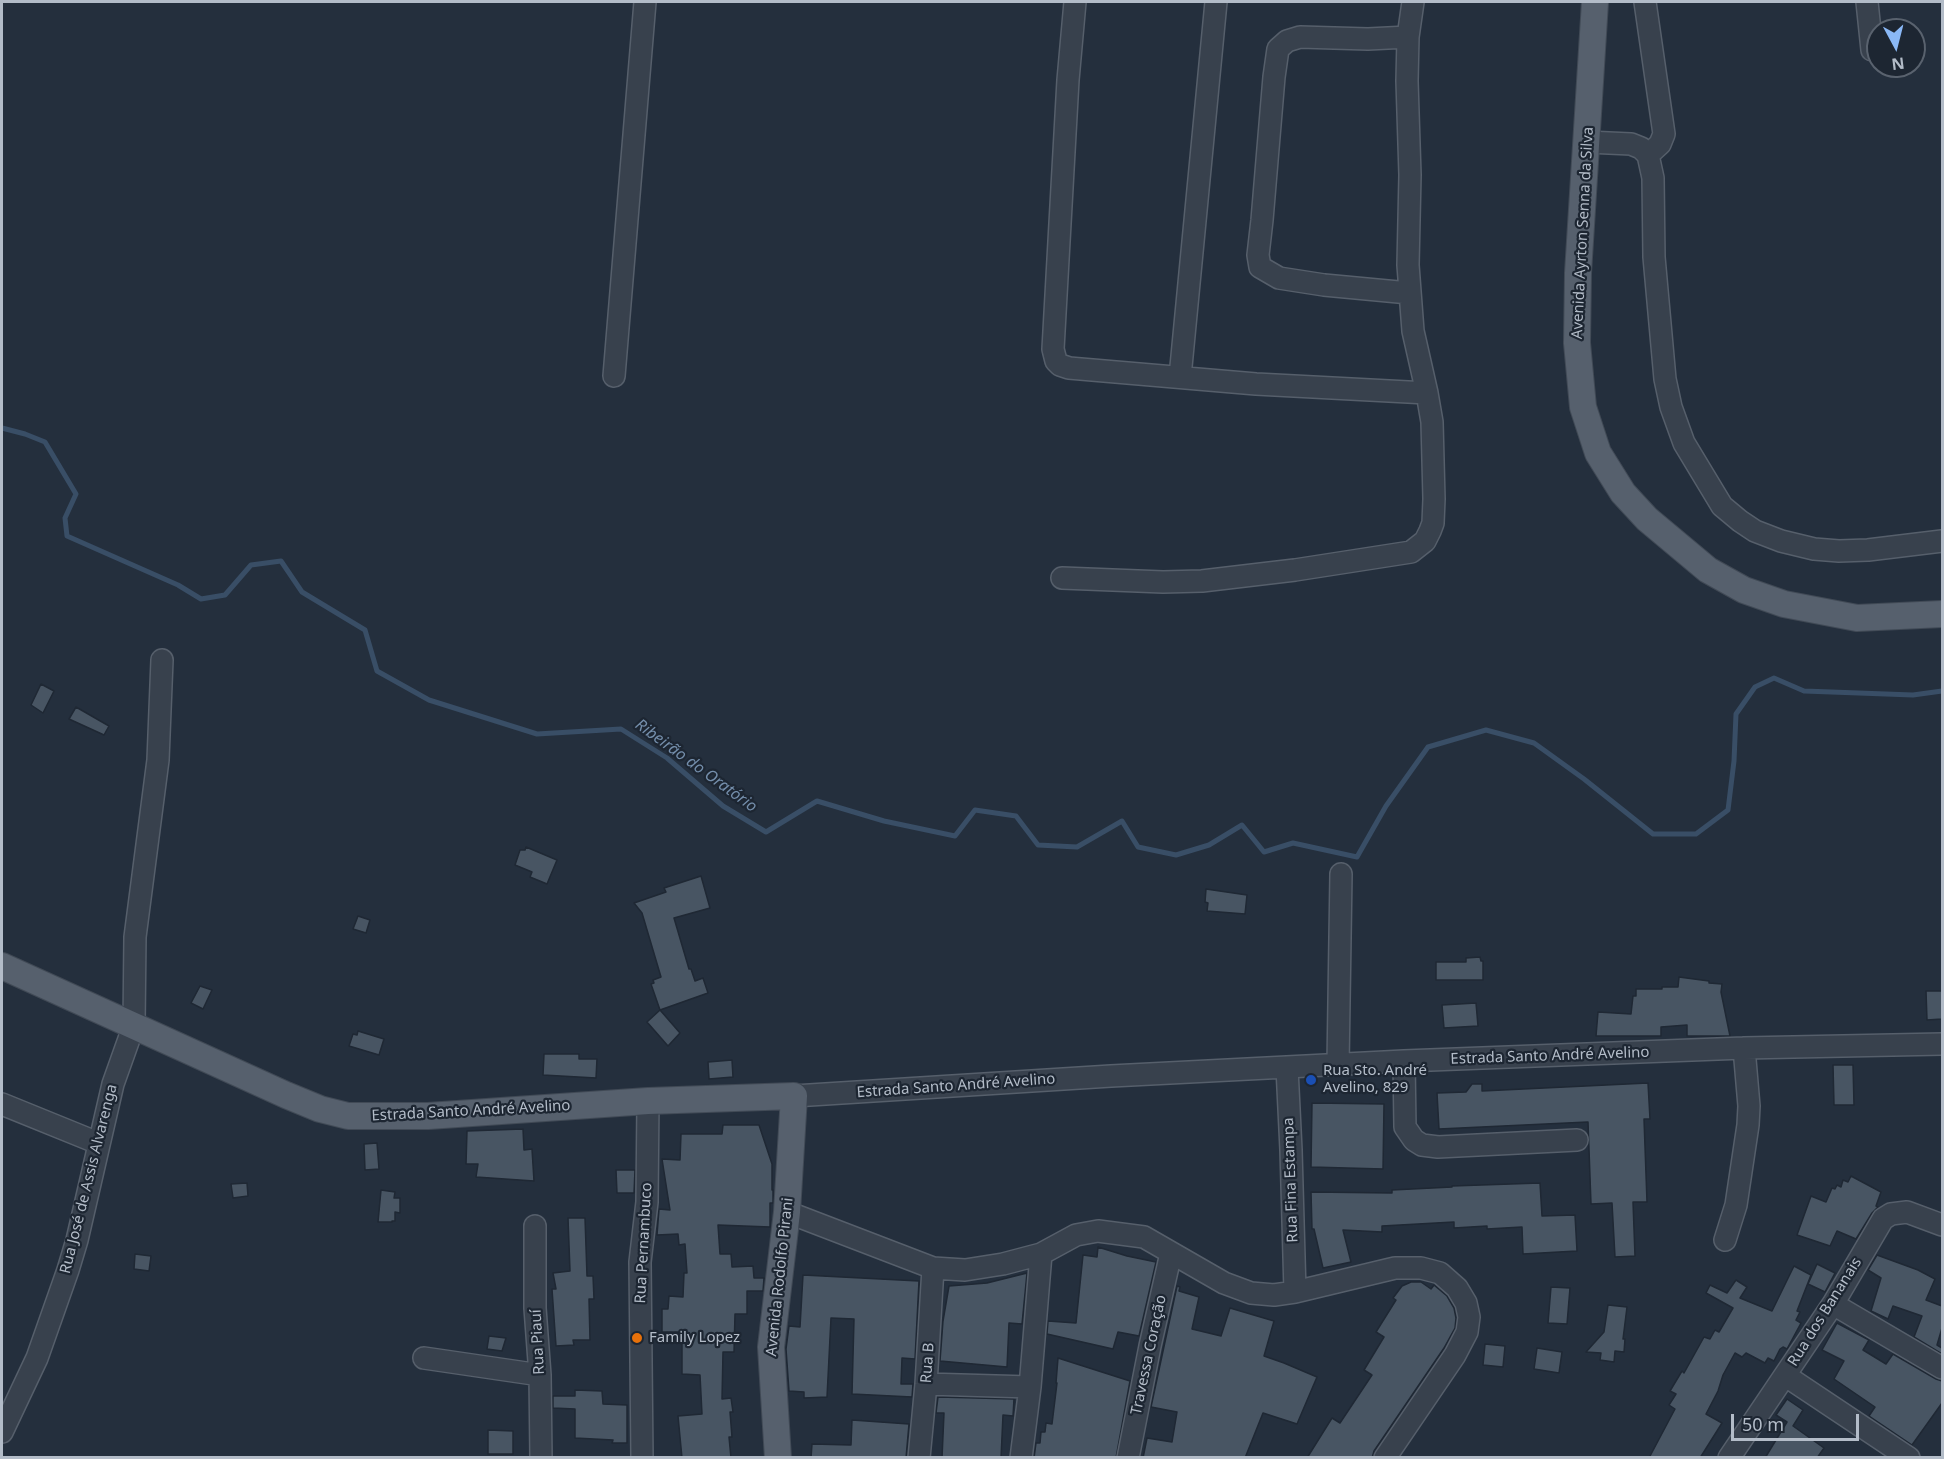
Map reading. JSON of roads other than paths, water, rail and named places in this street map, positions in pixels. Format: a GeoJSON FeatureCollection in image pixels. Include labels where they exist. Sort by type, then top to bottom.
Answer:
{"type":"FeatureCollection","features":[{"type":"Feature","properties":{"kind":"main road","name":"Avenida Ayrton Senna da Silva"},"geometry":{"type":"LineString","coordinates":[[1596,2],[1578,273],[1577,344],[1583,407],[1598,453],[1623,494],[1647,519],[1708,570],[1744,590],[1784,604],[1857,618],[1942,614]]}},
{"type":"Feature","properties":{"kind":"main road","name":"Estrada Santo André Avelino"},"geometry":{"type":"LineString","coordinates":[[2,966],[286,1095],[320,1109],[348,1116],[428,1116],[648,1101],[794,1096]]}},
{"type":"Feature","properties":{"kind":"main road","name":"Avenida Rodolfo Pirani"},"geometry":{"type":"LineString","coordinates":[[778,1458],[771,1347],[787,1212],[794,1096]]}},
{"type":"Feature","properties":{"kind":"street"},"geometry":{"type":"LineString","coordinates":[[614,376],[645,2]]}},
{"type":"Feature","properties":{"kind":"street"},"geometry":{"type":"LineString","coordinates":[[1075,2],[1068,80],[1054,356],[1060,365],[1068,369],[1427,393]]}},
{"type":"Feature","properties":{"kind":"street"},"geometry":{"type":"LineString","coordinates":[[1180,377],[1216,2]]}},
{"type":"Feature","properties":{"kind":"street"},"geometry":{"type":"LineString","coordinates":[[1062,578],[1163,582],[1202,581],[1295,570],[1411,552],[1425,541],[1433,523],[1432,422],[1413,331],[1409,293],[1408,37],[1413,2]]}},
{"type":"Feature","properties":{"kind":"street"},"geometry":{"type":"LineString","coordinates":[[1645,2],[1664,134],[1660,144],[1648,155]]}},
{"type":"Feature","properties":{"kind":"street"},"geometry":{"type":"LineString","coordinates":[[1867,2],[1869,18]]}},
{"type":"Feature","properties":{"kind":"street"},"geometry":{"type":"LineString","coordinates":[[1408,37],[1368,39],[1300,37],[1287,41],[1278,49],[1258,255],[1260,267],[1279,278],[1409,293]]}},
{"type":"Feature","properties":{"kind":"street"},"geometry":{"type":"LineString","coordinates":[[1587,142],[1631,144],[1641,148],[1648,155],[1653,178],[1654,257],[1665,379],[1671,407],[1684,443],[1722,506],[1755,531],[1781,541],[1814,549],[1868,550],[1942,541]]}},
{"type":"Feature","properties":{"kind":"street","name":"Rua José de Assis Alvarenga"},"geometry":{"type":"LineString","coordinates":[[2,1432],[37,1358],[68,1270],[113,1084],[134,1025],[135,937],[158,760],[162,660]]}},
{"type":"Feature","properties":{"kind":"street"},"geometry":{"type":"LineString","coordinates":[[1338,1065],[1341,874]]}},
{"type":"Feature","properties":{"kind":"street","name":"Estrada Santo André Avelino"},"geometry":{"type":"LineString","coordinates":[[794,1096],[1404,1061],[1745,1058],[1942,1044]]}},
{"type":"Feature","properties":{"kind":"street"},"geometry":{"type":"LineString","coordinates":[[1725,1240],[1736,1205],[1748,1125],[1749,1106],[1745,1058]]}},
{"type":"Feature","properties":{"kind":"street"},"geometry":{"type":"LineString","coordinates":[[1404,1061],[1405,1127],[1413,1140],[1422,1145],[1438,1147],[1578,1140]]}},
{"type":"Feature","properties":{"kind":"street","name":"Rua Fina Estampa"},"geometry":{"type":"LineString","coordinates":[[1287,1068],[1295,1292]]}},
{"type":"Feature","properties":{"kind":"street","name":"Rua Pernambuco"},"geometry":{"type":"LineString","coordinates":[[642,1458],[640,1262],[647,1202],[648,1101]]}},
{"type":"Feature","properties":{"kind":"street"},"geometry":{"type":"LineString","coordinates":[[2,1104],[98,1143]]}},
{"type":"Feature","properties":{"kind":"street"},"geometry":{"type":"LineString","coordinates":[[787,1212],[933,1268],[974,1269],[1041,1254],[1076,1235],[1098,1232],[1144,1238],[1224,1284],[1251,1293],[1274,1295],[1295,1292],[1395,1268],[1421,1268],[1440,1273],[1457,1288],[1466,1303],[1469,1317],[1467,1332],[1459,1348],[1385,1458]]}},
{"type":"Feature","properties":{"kind":"street","name":"Rua dos Bananais"},"geometry":{"type":"LineString","coordinates":[[1729,1458],[1833,1304],[1882,1219],[1891,1214],[1907,1212],[1942,1226]]}},
{"type":"Feature","properties":{"kind":"street","name":"Rua Piauí"},"geometry":{"type":"LineString","coordinates":[[535,1226],[535,1308],[540,1375],[541,1458]]}},
{"type":"Feature","properties":{"kind":"street","name":"Travessa Coração"},"geometry":{"type":"LineString","coordinates":[[1128,1458],[1171,1253]]}},
{"type":"Feature","properties":{"kind":"street"},"geometry":{"type":"LineString","coordinates":[[1021,1458],[1030,1387],[1041,1254]]}},
{"type":"Feature","properties":{"kind":"street","name":"Rua B"},"geometry":{"type":"LineString","coordinates":[[919,1458],[927,1384],[933,1268]]}},
{"type":"Feature","properties":{"kind":"street"},"geometry":{"type":"LineString","coordinates":[[1833,1304],[1942,1368]]}},
{"type":"Feature","properties":{"kind":"street"},"geometry":{"type":"LineString","coordinates":[[424,1358],[540,1375]]}},
{"type":"Feature","properties":{"kind":"street"},"geometry":{"type":"LineString","coordinates":[[1786,1376],[1909,1458]]}},
{"type":"Feature","properties":{"kind":"street"},"geometry":{"type":"LineString","coordinates":[[927,1384],[1030,1387]]}},
{"type":"Feature","properties":{"kind":"waterway","name":"Ribeirão do Oratório"},"geometry":{"type":"LineString","coordinates":[[2,428],[45,442],[76,494],[65,518],[67,536],[178,585],[201,599],[225,595],[251,565],[281,561],[302,592],[365,630],[377,671],[429,700],[537,734],[621,729],[667,758],[723,806],[766,832],[817,801],[884,821],[955,836],[975,810],[1016,816],[1038,845],[1077,847],[1122,821],[1138,847],[1176,855],[1209,845],[1242,825],[1264,852],[1293,843],[1357,857],[1386,806],[1428,747],[1486,730],[1534,743],[1653,834],[1696,834],[1728,810],[1734,761],[1736,714],[1755,687],[1774,678],[1804,691],[1913,695],[1942,691]]}},
{"type":"Feature","properties":{"kind":"place","name":"Rua Sto. André Avelino, 829"},"geometry":{"type":"Point","coordinates":[1311,1080]}},
{"type":"Feature","properties":{"kind":"place","name":"Family Lopez"},"geometry":{"type":"Point","coordinates":[637,1338]}}]}
